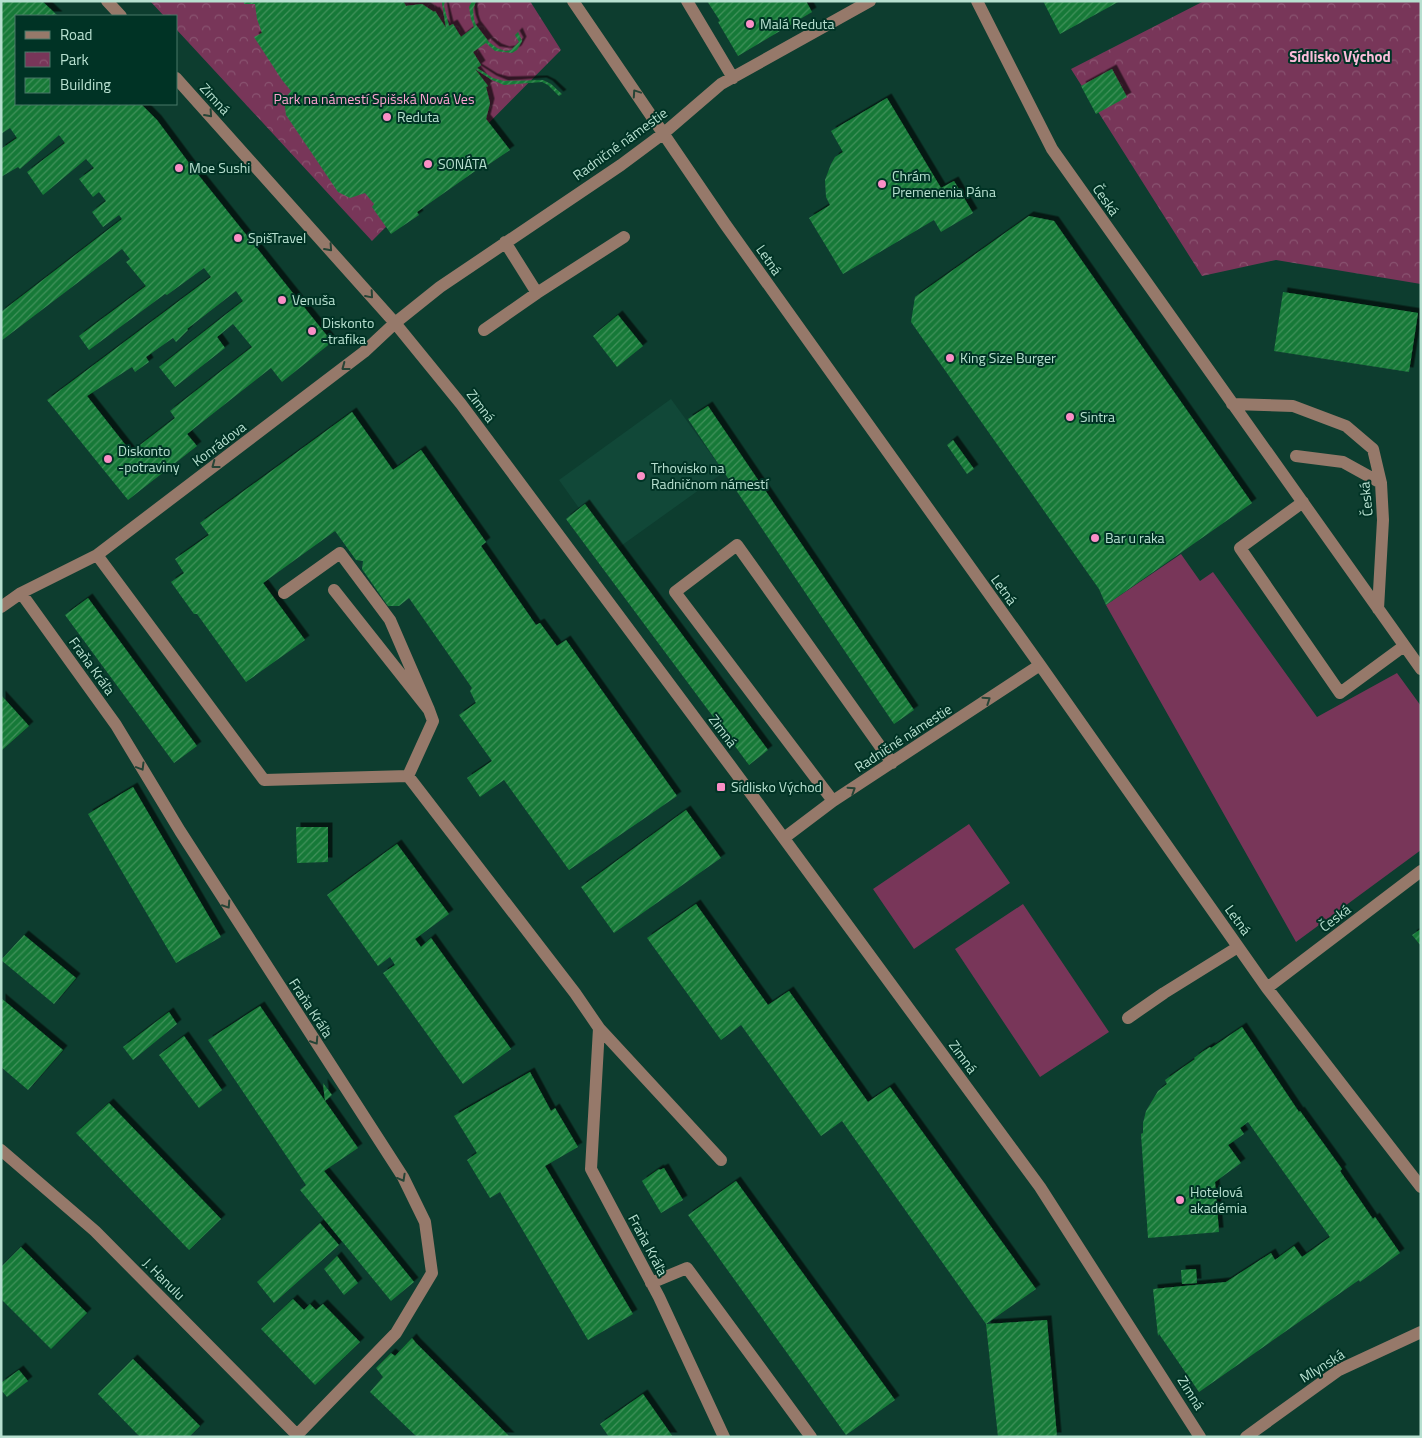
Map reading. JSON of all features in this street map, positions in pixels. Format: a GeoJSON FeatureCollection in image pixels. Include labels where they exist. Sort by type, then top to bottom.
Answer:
{"type":"FeatureCollection","features":[{"type":"Feature","properties":{"kind":"street"},"geometry":{"type":"LineString","coordinates":[[107,1],[120,15]]}},
{"type":"Feature","properties":{"kind":"street","name":"Letná"},"geometry":{"type":"LineString","coordinates":[[574,1],[724,224],[1040,665],[1267,988],[1421,1187]]}},
{"type":"Feature","properties":{"kind":"street"},"geometry":{"type":"LineString","coordinates":[[687,1],[733,78]]}},
{"type":"Feature","properties":{"kind":"street","name":"Radničné námestie"},"geometry":{"type":"LineString","coordinates":[[395,323],[440,287],[621,165],[664,133],[721,84],[870,1]]}},
{"type":"Feature","properties":{"kind":"street","name":"Česká"},"geometry":{"type":"LineString","coordinates":[[977,1],[1052,149],[1421,669]]}},
{"type":"Feature","properties":{"kind":"street","name":"Zimná"},"geometry":{"type":"LineString","coordinates":[[178,80],[395,323],[460,404],[784,838],[1040,1187],[1200,1437]]}},
{"type":"Feature","properties":{"kind":"street"},"geometry":{"type":"LineString","coordinates":[[484,330],[624,237]]}},
{"type":"Feature","properties":{"kind":"street"},"geometry":{"type":"LineString","coordinates":[[505,242],[537,293]]}},
{"type":"Feature","properties":{"kind":"street","name":"Konrádova"},"geometry":{"type":"LineString","coordinates":[[1,607],[21,593],[97,555],[364,352],[395,323]]}},
{"type":"Feature","properties":{"kind":"street","name":"Česká"},"geometry":{"type":"LineString","coordinates":[[1232,404],[1293,406],[1346,426],[1373,449],[1381,483],[1383,520],[1378,609]]}},
{"type":"Feature","properties":{"kind":"street"},"geometry":{"type":"LineString","coordinates":[[1296,456],[1343,462],[1381,483]]}},
{"type":"Feature","properties":{"kind":"street"},"geometry":{"type":"LineString","coordinates":[[1303,502],[1240,548],[1340,693],[1404,646]]}},
{"type":"Feature","properties":{"kind":"street"},"geometry":{"type":"LineString","coordinates":[[834,801],[675,592],[737,545],[892,763]]}},
{"type":"Feature","properties":{"kind":"street"},"geometry":{"type":"LineString","coordinates":[[284,592],[340,553],[390,620],[433,721],[408,776]]}},
{"type":"Feature","properties":{"kind":"street"},"geometry":{"type":"LineString","coordinates":[[97,555],[264,780],[408,776]]}},
{"type":"Feature","properties":{"kind":"street"},"geometry":{"type":"LineString","coordinates":[[334,590],[429,710]]}},
{"type":"Feature","properties":{"kind":"street","name":"Fraňa Kráľa"},"geometry":{"type":"LineString","coordinates":[[21,593],[116,725],[180,831],[403,1178],[425,1222],[432,1273],[396,1333],[298,1436]]}},
{"type":"Feature","properties":{"kind":"street","name":"Radničné námestie"},"geometry":{"type":"LineString","coordinates":[[784,838],[834,801],[1040,665]]}},
{"type":"Feature","properties":{"kind":"street"},"geometry":{"type":"LineString","coordinates":[[408,776],[575,993],[599,1028],[721,1160]]}},
{"type":"Feature","properties":{"kind":"street","name":"Česká"},"geometry":{"type":"LineString","coordinates":[[1267,988],[1421,871]]}},
{"type":"Feature","properties":{"kind":"street"},"geometry":{"type":"LineString","coordinates":[[1128,1018],[1238,947]]}},
{"type":"Feature","properties":{"kind":"street","name":"Fraňa Kráľa"},"geometry":{"type":"LineString","coordinates":[[599,1028],[591,1169],[651,1283],[724,1437]]}},
{"type":"Feature","properties":{"kind":"street","name":"J. Hanulu"},"geometry":{"type":"LineString","coordinates":[[1,1150],[95,1231],[298,1436]]}},
{"type":"Feature","properties":{"kind":"street"},"geometry":{"type":"LineString","coordinates":[[651,1283],[687,1268],[811,1437]]}},
{"type":"Feature","properties":{"kind":"street","name":"Mlynská"},"geometry":{"type":"LineString","coordinates":[[1246,1437],[1339,1370],[1421,1332]]}},
{"type":"Feature","properties":{"kind":"shaded area","name":"Trhovisko na Radničnom námestí"},"geometry":{"type":"Polygon","coordinates":[[[671,399],[724,472],[611,553],[559,480],[671,399]]]}},
{"type":"Feature","properties":{"kind":"green space","name":"Park na námestí Spišská Nová Ves"},"geometry":{"type":"Polygon","coordinates":[[[150,1],[530,1],[561,50],[372,241],[178,31],[178,15],[163,15],[150,1]]]}},
{"type":"Feature","properties":{"kind":"green space"},"geometry":{"type":"Polygon","coordinates":[[[1204,1],[1421,1],[1421,284],[1276,260],[1202,276],[1071,69],[1204,1]]]}},
{"type":"Feature","properties":{"kind":"green space"},"geometry":{"type":"Polygon","coordinates":[[[1181,554],[1200,581],[1213,572],[1317,717],[1397,673],[1421,706],[1421,850],[1296,942],[1106,605],[1181,554]]]}},
{"type":"Feature","properties":{"kind":"green space"},"geometry":{"type":"Polygon","coordinates":[[[969,824],[1010,883],[914,949],[873,889],[969,824]]]}},
{"type":"Feature","properties":{"kind":"green space"},"geometry":{"type":"Polygon","coordinates":[[[1023,904],[1109,1032],[1040,1077],[955,949],[1023,904]]]}},
{"type":"Feature","properties":{"kind":"building"},"geometry":{"type":"Polygon","coordinates":[[[1,1],[42,1],[57,15],[15,15],[15,105],[142,105],[157,120],[192,167],[332,342],[282,382],[271,368],[187,434],[197,446],[128,500],[47,400],[211,277],[204,268],[89,350],[79,336],[146,286],[126,262],[130,259],[122,249],[1,341],[1,312],[122,219],[119,215],[103,227],[92,212],[106,201],[99,192],[93,197],[79,179],[94,168],[86,159],[43,195],[27,172],[65,143],[59,135],[20,169],[18,167],[1,177],[1,149],[17,138],[10,128],[1,134],[1,1]],[[236,291],[187,329],[176,342],[173,338],[146,357],[149,362],[135,372],[132,367],[87,396],[131,452],[175,418],[170,411],[252,347],[233,324],[217,337],[225,348],[175,387],[159,367],[243,301],[236,291]]]}},
{"type":"Feature","properties":{"kind":"building","name":"Park na námestí Spišská Nová Ves"},"geometry":{"type":"Polygon","coordinates":[[[244,1],[403,1],[406,6],[422,4],[435,11],[446,28],[442,4],[442,1],[445,1],[444,6],[449,26],[453,24],[461,37],[474,27],[469,7],[472,1],[476,1],[473,9],[474,19],[476,25],[489,42],[505,51],[511,50],[519,42],[515,35],[518,32],[522,41],[517,50],[512,53],[495,51],[486,43],[473,52],[481,65],[477,68],[493,78],[504,81],[543,80],[551,84],[562,94],[559,96],[542,82],[504,85],[475,69],[488,86],[486,87],[490,103],[486,119],[510,150],[482,169],[481,167],[417,212],[419,215],[391,234],[372,207],[374,204],[365,193],[350,198],[338,192],[286,115],[284,100],[291,91],[254,37],[262,33],[257,19],[255,4],[244,4],[244,1]]]}},
{"type":"Feature","properties":{"kind":"building"},"geometry":{"type":"Polygon","coordinates":[[[707,1],[806,1],[812,12],[738,56],[718,22],[720,21],[707,1]]]}},
{"type":"Feature","properties":{"kind":"building"},"geometry":{"type":"Polygon","coordinates":[[[1043,1],[1120,1],[1060,34],[1043,1]]]}},
{"type":"Feature","properties":{"kind":"building"},"geometry":{"type":"Polygon","coordinates":[[[1112,69],[1127,97],[1096,114],[1081,86],[1112,69]]]}},
{"type":"Feature","properties":{"kind":"building","name":"Chrám Premenenia Pána"},"geometry":{"type":"Polygon","coordinates":[[[887,98],[941,188],[954,181],[973,213],[941,232],[934,220],[843,274],[809,218],[830,205],[826,197],[825,180],[835,157],[843,152],[831,131],[887,98]]]}},
{"type":"Feature","properties":{"kind":"building"},"geometry":{"type":"Polygon","coordinates":[[[1029,216],[1054,221],[1252,503],[1106,605],[1099,589],[911,322],[915,297],[1029,216]]]}},
{"type":"Feature","properties":{"kind":"building"},"geometry":{"type":"Polygon","coordinates":[[[1283,292],[1418,313],[1409,372],[1274,351],[1283,292]]]}},
{"type":"Feature","properties":{"kind":"building"},"geometry":{"type":"Polygon","coordinates":[[[618,315],[643,346],[617,367],[593,336],[618,315]]]}},
{"type":"Feature","properties":{"kind":"building"},"geometry":{"type":"Polygon","coordinates":[[[708,406],[914,710],[894,724],[688,419],[708,406]]]}},
{"type":"Feature","properties":{"kind":"building"},"geometry":{"type":"Polygon","coordinates":[[[352,412],[393,470],[421,450],[486,542],[481,546],[536,625],[540,623],[557,646],[566,640],[677,796],[569,870],[504,780],[480,797],[467,778],[492,761],[459,715],[476,703],[470,691],[472,688],[409,598],[399,606],[388,606],[362,569],[363,561],[356,560],[335,531],[263,583],[305,640],[246,682],[197,614],[194,614],[171,582],[184,573],[175,559],[209,535],[200,523],[352,412]]]}},
{"type":"Feature","properties":{"kind":"building"},"geometry":{"type":"Polygon","coordinates":[[[953,440],[974,469],[967,474],[947,445],[953,440]]]}},
{"type":"Feature","properties":{"kind":"building"},"geometry":{"type":"Polygon","coordinates":[[[585,504],[768,750],[749,765],[566,519],[585,504]]]}},
{"type":"Feature","properties":{"kind":"building"},"geometry":{"type":"Polygon","coordinates":[[[88,598],[197,746],[174,763],[65,615],[88,598]]]}},
{"type":"Feature","properties":{"kind":"building"},"geometry":{"type":"Polygon","coordinates":[[[1,695],[29,726],[1,751],[1,695]]]}},
{"type":"Feature","properties":{"kind":"building"},"geometry":{"type":"Polygon","coordinates":[[[133,787],[221,937],[176,963],[88,814],[133,787]]]}},
{"type":"Feature","properties":{"kind":"building"},"geometry":{"type":"Polygon","coordinates":[[[686,810],[721,858],[614,933],[581,887],[686,810]]]}},
{"type":"Feature","properties":{"kind":"building"},"geometry":{"type":"Polygon","coordinates":[[[296,827],[328,827],[328,862],[297,863],[296,827]]]}},
{"type":"Feature","properties":{"kind":"building"},"geometry":{"type":"Polygon","coordinates":[[[397,844],[449,914],[415,939],[421,947],[431,938],[511,1049],[463,1084],[383,973],[395,965],[390,957],[378,966],[327,895],[397,844]]]}},
{"type":"Feature","properties":{"kind":"building"},"geometry":{"type":"Polygon","coordinates":[[[696,904],[768,1005],[789,991],[868,1102],[890,1087],[1036,1289],[986,1324],[842,1121],[821,1136],[741,1025],[721,1040],[647,938],[696,904]]]}},
{"type":"Feature","properties":{"kind":"building"},"geometry":{"type":"Polygon","coordinates":[[[1421,929],[1421,946],[1412,935],[1421,929]]]}},
{"type":"Feature","properties":{"kind":"building"},"geometry":{"type":"Polygon","coordinates":[[[24,935],[76,978],[54,1004],[1,960],[24,935]]]}},
{"type":"Feature","properties":{"kind":"building"},"geometry":{"type":"Polygon","coordinates":[[[1,998],[63,1050],[28,1090],[1,1067],[1,998]]]}},
{"type":"Feature","properties":{"kind":"building"},"geometry":{"type":"Polygon","coordinates":[[[260,1006],[358,1148],[324,1171],[414,1282],[391,1301],[300,1190],[306,1185],[208,1040],[260,1006]]]}},
{"type":"Feature","properties":{"kind":"building"},"geometry":{"type":"Polygon","coordinates":[[[169,1012],[177,1024],[133,1060],[123,1047],[169,1012]]]}},
{"type":"Feature","properties":{"kind":"building","name":"Hotelová akadémia"},"geometry":{"type":"Polygon","coordinates":[[[1242,1027],[1299,1112],[1342,1169],[1340,1171],[1373,1219],[1375,1217],[1400,1253],[1199,1392],[1159,1334],[1158,1336],[1153,1289],[1226,1282],[1271,1253],[1275,1260],[1294,1246],[1302,1257],[1330,1237],[1248,1122],[1240,1128],[1244,1134],[1228,1145],[1241,1163],[1215,1182],[1219,1232],[1148,1238],[1141,1134],[1143,1133],[1146,1111],[1158,1091],[1167,1084],[1165,1080],[1202,1052],[1242,1027]]]}},
{"type":"Feature","properties":{"kind":"building"},"geometry":{"type":"Polygon","coordinates":[[[184,1036],[222,1090],[199,1108],[159,1055],[184,1036]]]}},
{"type":"Feature","properties":{"kind":"building"},"geometry":{"type":"Polygon","coordinates":[[[530,1072],[551,1111],[555,1108],[578,1147],[545,1166],[633,1314],[588,1340],[500,1192],[490,1198],[467,1160],[477,1153],[454,1116],[530,1072]]]}},
{"type":"Feature","properties":{"kind":"building"},"geometry":{"type":"Polygon","coordinates":[[[323,1083],[332,1095],[325,1101],[323,1083]]]}},
{"type":"Feature","properties":{"kind":"building"},"geometry":{"type":"Polygon","coordinates":[[[109,1103],[221,1219],[189,1250],[76,1133],[109,1103]]]}},
{"type":"Feature","properties":{"kind":"building"},"geometry":{"type":"Polygon","coordinates":[[[664,1168],[683,1200],[661,1213],[642,1181],[659,1169],[664,1168]]]}},
{"type":"Feature","properties":{"kind":"building"},"geometry":{"type":"Polygon","coordinates":[[[736,1181],[895,1400],[846,1435],[688,1215],[736,1181]]]}},
{"type":"Feature","properties":{"kind":"building"},"geometry":{"type":"Polygon","coordinates":[[[320,1223],[339,1245],[274,1303],[257,1282],[320,1223]]]}},
{"type":"Feature","properties":{"kind":"building"},"geometry":{"type":"Polygon","coordinates":[[[21,1247],[87,1313],[51,1349],[1,1299],[1,1267],[21,1247]]]}},
{"type":"Feature","properties":{"kind":"building"},"geometry":{"type":"Polygon","coordinates":[[[337,1256],[358,1283],[344,1295],[324,1269],[337,1256]]]}},
{"type":"Feature","properties":{"kind":"building"},"geometry":{"type":"Polygon","coordinates":[[[1196,1269],[1197,1283],[1182,1284],[1181,1270],[1196,1269]]]}},
{"type":"Feature","properties":{"kind":"building"},"geometry":{"type":"Polygon","coordinates":[[[293,1299],[304,1310],[310,1304],[316,1310],[323,1304],[360,1342],[315,1385],[261,1329],[293,1299]]]}},
{"type":"Feature","properties":{"kind":"building"},"geometry":{"type":"Polygon","coordinates":[[[1047,1320],[1057,1437],[998,1437],[986,1324],[1047,1320]]]}},
{"type":"Feature","properties":{"kind":"building"},"geometry":{"type":"Polygon","coordinates":[[[412,1338],[510,1437],[417,1437],[370,1392],[383,1377],[376,1368],[391,1353],[395,1356],[412,1338]]]}},
{"type":"Feature","properties":{"kind":"building"},"geometry":{"type":"Polygon","coordinates":[[[133,1359],[200,1426],[189,1437],[140,1437],[98,1394],[133,1359]]]}},
{"type":"Feature","properties":{"kind":"building"},"geometry":{"type":"Polygon","coordinates":[[[19,1370],[28,1381],[7,1397],[1,1390],[1,1383],[19,1370]]]}},
{"type":"Feature","properties":{"kind":"building"},"geometry":{"type":"Polygon","coordinates":[[[643,1394],[673,1437],[609,1437],[600,1424],[643,1394]]]}},
{"type":"Feature","properties":{"kind":"place","name":"Malá Reduta"},"geometry":{"type":"Point","coordinates":[750,24]}},
{"type":"Feature","properties":{"kind":"place","name":"Reduta"},"geometry":{"type":"Point","coordinates":[387,117]}},
{"type":"Feature","properties":{"kind":"place","name":"SONÁTA"},"geometry":{"type":"Point","coordinates":[428,164]}},
{"type":"Feature","properties":{"kind":"place","name":"Moe Sushi"},"geometry":{"type":"Point","coordinates":[179,168]}},
{"type":"Feature","properties":{"kind":"place","name":"Chrám Premenenia Pána"},"geometry":{"type":"Point","coordinates":[882,184]}},
{"type":"Feature","properties":{"kind":"place","name":"SpišTravel"},"geometry":{"type":"Point","coordinates":[238,238]}},
{"type":"Feature","properties":{"kind":"place","name":"Venuša"},"geometry":{"type":"Point","coordinates":[282,300]}},
{"type":"Feature","properties":{"kind":"place","name":"Diskonto -trafika"},"geometry":{"type":"Point","coordinates":[312,331]}},
{"type":"Feature","properties":{"kind":"place","name":"King Size Burger"},"geometry":{"type":"Point","coordinates":[950,358]}},
{"type":"Feature","properties":{"kind":"place","name":"Sintra"},"geometry":{"type":"Point","coordinates":[1070,417]}},
{"type":"Feature","properties":{"kind":"place","name":"Diskonto -potraviny"},"geometry":{"type":"Point","coordinates":[108,459]}},
{"type":"Feature","properties":{"kind":"place","name":"Trhovisko na Radničnom námestí"},"geometry":{"type":"Point","coordinates":[641,476]}},
{"type":"Feature","properties":{"kind":"place","name":"Bar u raka"},"geometry":{"type":"Point","coordinates":[1095,538]}},
{"type":"Feature","properties":{"kind":"place","name":"Sídlisko Východ"},"geometry":{"type":"Point","coordinates":[721,787]}},
{"type":"Feature","properties":{"kind":"place","name":"Hotelová akadémia"},"geometry":{"type":"Point","coordinates":[1180,1200]}},
{"type":"Feature","properties":{"kind":"district","name":"Sídlisko Východ"},"geometry":{"type":"Point","coordinates":[1340,57]}}]}
